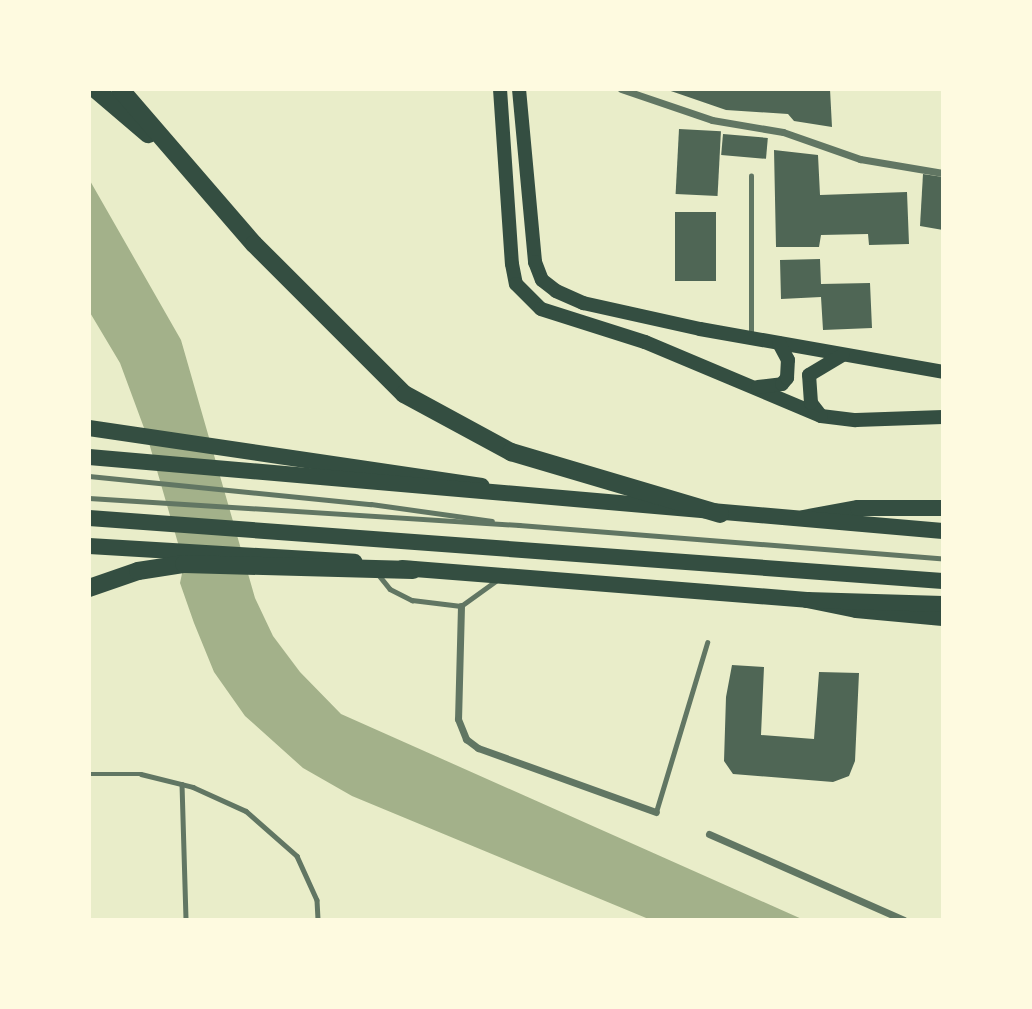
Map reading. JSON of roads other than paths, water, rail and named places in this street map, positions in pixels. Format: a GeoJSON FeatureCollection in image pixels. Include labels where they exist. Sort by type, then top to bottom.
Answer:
{"type":"FeatureCollection","features":[{"type":"Feature","properties":{"kind":"highway"},"geometry":{"type":"LineString","coordinates":[[95,89],[175,156]]}},
{"type":"Feature","properties":{"kind":"highway"},"geometry":{"type":"LineString","coordinates":[[120,89],[175,156],[365,360],[415,401],[511,452],[720,514]]}},
{"type":"Feature","properties":{"kind":"highway"},"geometry":{"type":"LineString","coordinates":[[89,588],[138,571],[184,564],[414,570]]}},
{"type":"Feature","properties":{"kind":"main road"},"geometry":{"type":"LineString","coordinates":[[500,89],[512,264],[516,284],[527,299],[541,309],[645,342],[821,416],[856,420],[943,417]]}},
{"type":"Feature","properties":{"kind":"main road"},"geometry":{"type":"LineString","coordinates":[[519,89],[532,245],[542,280],[583,303],[779,343],[943,372]]}},
{"type":"Feature","properties":{"kind":"main road"},"geometry":{"type":"LineString","coordinates":[[753,386],[782,384],[787,378],[788,360],[779,343]]}},
{"type":"Feature","properties":{"kind":"main road"},"geometry":{"type":"LineString","coordinates":[[821,416],[811,403],[809,375],[818,365],[847,354]]}},
{"type":"Feature","properties":{"kind":"main road"},"geometry":{"type":"LineString","coordinates":[[89,428],[455,480],[542,499]]}},
{"type":"Feature","properties":{"kind":"main road"},"geometry":{"type":"LineString","coordinates":[[89,457],[792,521],[943,531]]}},
{"type":"Feature","properties":{"kind":"main road"},"geometry":{"type":"LineString","coordinates":[[792,521],[858,509],[943,508]]}},
{"type":"Feature","properties":{"kind":"main road"},"geometry":{"type":"LineString","coordinates":[[89,518],[943,580]]}},
{"type":"Feature","properties":{"kind":"main road"},"geometry":{"type":"LineString","coordinates":[[89,546],[271,554],[414,570],[807,600],[943,604]]}},
{"type":"Feature","properties":{"kind":"main road"},"geometry":{"type":"LineString","coordinates":[[807,600],[856,610],[943,618]]}},
{"type":"Feature","properties":{"kind":"street"},"geometry":{"type":"LineString","coordinates":[[621,89],[712,120],[783,132],[860,159],[943,173]]}},
{"type":"Feature","properties":{"kind":"street"},"geometry":{"type":"LineString","coordinates":[[461,606],[458,719],[466,739],[478,748],[656,812]]}},
{"type":"Feature","properties":{"kind":"street"},"geometry":{"type":"LineString","coordinates":[[709,834],[904,920]]}},
{"type":"Feature","properties":{"kind":"lane"},"geometry":{"type":"LineString","coordinates":[[751,176],[751,336]]}},
{"type":"Feature","properties":{"kind":"lane"},"geometry":{"type":"LineString","coordinates":[[89,476],[371,504],[519,525]]}},
{"type":"Feature","properties":{"kind":"lane"},"geometry":{"type":"LineString","coordinates":[[89,498],[519,525],[943,558]]}},
{"type":"Feature","properties":{"kind":"lane"},"geometry":{"type":"LineString","coordinates":[[375,571],[400,595],[461,606],[482,596],[501,576]]}},
{"type":"Feature","properties":{"kind":"lane"},"geometry":{"type":"LineString","coordinates":[[656,812],[707,643]]}},
{"type":"Feature","properties":{"kind":"lane"},"geometry":{"type":"LineString","coordinates":[[89,774],[141,774],[182,784],[246,811],[297,856],[317,900],[318,920]]}},
{"type":"Feature","properties":{"kind":"lane"},"geometry":{"type":"LineString","coordinates":[[182,784],[186,920]]}}]}
